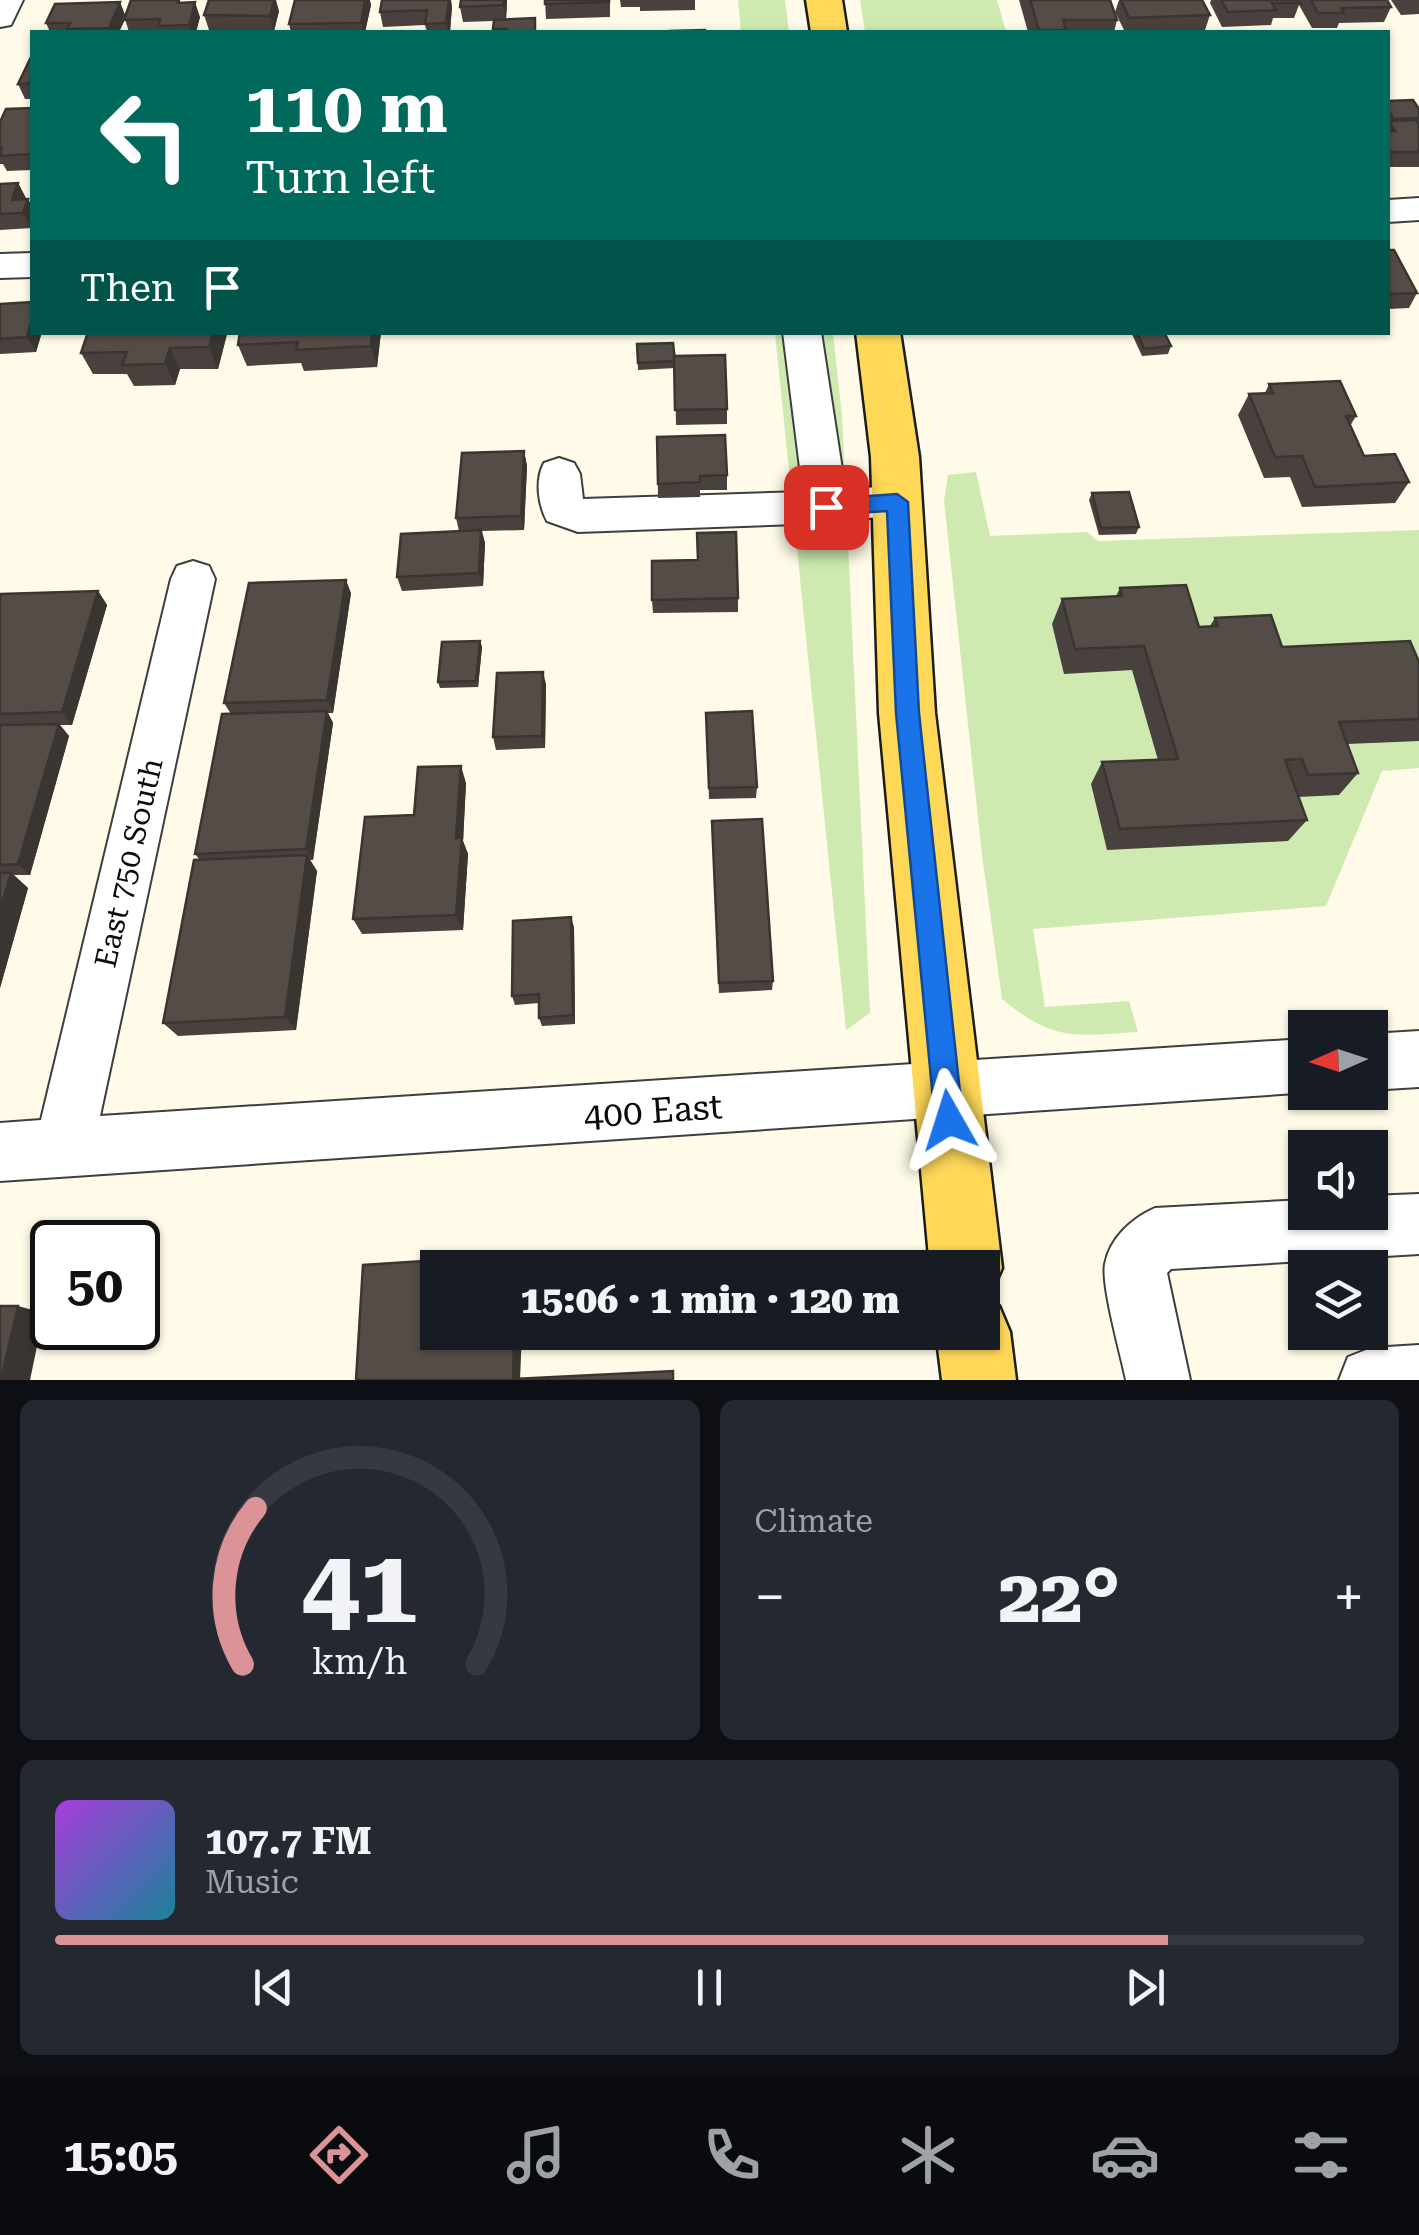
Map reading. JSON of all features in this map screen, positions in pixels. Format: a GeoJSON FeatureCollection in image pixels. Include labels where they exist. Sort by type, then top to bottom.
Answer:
{"type":"FeatureCollection","features":[{"type":"Feature","properties":{"kind":"main road"},"geometry":{"type":"LineString","coordinates":[[824,0],[830,30]]}},
{"type":"Feature","properties":{"kind":"main road"},"geometry":{"type":"LineString","coordinates":[[878,335],[897,502],[907,713],[964,1250]]}},
{"type":"Feature","properties":{"kind":"main road"},"geometry":{"type":"LineString","coordinates":[[975,1350],[978,1380]]}},
{"type":"Feature","properties":{"kind":"street"},"geometry":{"type":"LineString","coordinates":[[0,18],[8,0]]}},
{"type":"Feature","properties":{"kind":"street"},"geometry":{"type":"LineString","coordinates":[[1390,211],[1419,209]]}},
{"type":"Feature","properties":{"kind":"street"},"geometry":{"type":"LineString","coordinates":[[0,266],[30,265]]}},
{"type":"Feature","properties":{"kind":"street"},"geometry":{"type":"LineString","coordinates":[[802,335],[826,507]]}},
{"type":"Feature","properties":{"kind":"street"},"geometry":{"type":"LineString","coordinates":[[559,474],[562,509],[578,516],[897,502]]}},
{"type":"Feature","properties":{"kind":"street","name":"East 750 South"},"geometry":{"type":"LineString","coordinates":[[64,1148],[193,578]]}},
{"type":"Feature","properties":{"kind":"street"},"geometry":{"type":"LineString","coordinates":[[1388,1061],[1419,1059]]}},
{"type":"Feature","properties":{"kind":"street","name":"400 East"},"geometry":{"type":"LineString","coordinates":[[0,1152],[1288,1068]]}},
{"type":"Feature","properties":{"kind":"street"},"geometry":{"type":"LineString","coordinates":[[1158,1380],[1135,1266],[1154,1239],[1419,1224]]}},
{"type":"Feature","properties":{"kind":"street"},"geometry":{"type":"LineString","coordinates":[[1371,1380],[1419,1377]]}},
{"type":"Feature","properties":{"kind":"green space"},"geometry":{"type":"Polygon","coordinates":[[[738,0],[785,0],[789,30],[741,30],[738,0]]]}},
{"type":"Feature","properties":{"kind":"green space"},"geometry":{"type":"Polygon","coordinates":[[[860,0],[997,0],[1005,30],[865,30],[860,0]]]}},
{"type":"Feature","properties":{"kind":"green space"},"geometry":{"type":"Polygon","coordinates":[[[775,335],[833,335],[842,416],[870,1013],[846,1030],[775,335]]]}},
{"type":"Feature","properties":{"kind":"green space"},"geometry":{"type":"Polygon","coordinates":[[[976,472],[990,536],[1087,532],[1098,541],[1419,530],[1419,768],[1382,771],[1326,906],[1033,929],[1045,1007],[1129,1001],[1138,1032],[1066,1033],[1036,1023],[1002,999],[982,855],[944,501],[948,475],[976,472]]]}},
{"type":"Feature","properties":{"kind":"building"},"geometry":{"type":"Polygon","coordinates":[[[131,0],[195,2],[189,25],[158,26],[160,19],[124,20],[131,0]]]}},
{"type":"Feature","properties":{"kind":"building"},"geometry":{"type":"Polygon","coordinates":[[[209,0],[274,0],[270,16],[204,15],[209,0]]]}},
{"type":"Feature","properties":{"kind":"building"},"geometry":{"type":"Polygon","coordinates":[[[295,0],[365,0],[361,23],[289,24],[295,0]]]}},
{"type":"Feature","properties":{"kind":"building"},"geometry":{"type":"Polygon","coordinates":[[[382,0],[449,0],[446,23],[425,24],[427,10],[380,12],[382,0]]]}},
{"type":"Feature","properties":{"kind":"building"},"geometry":{"type":"Polygon","coordinates":[[[461,0],[504,0],[503,5],[460,7],[461,0]]]}},
{"type":"Feature","properties":{"kind":"building"},"geometry":{"type":"Polygon","coordinates":[[[545,0],[609,0],[609,2],[545,4],[545,0]]]}},
{"type":"Feature","properties":{"kind":"building"},"geometry":{"type":"Polygon","coordinates":[[[1030,0],[1110,0],[1117,20],[1063,20],[1066,30],[1039,30],[1030,0]]]}},
{"type":"Feature","properties":{"kind":"building"},"geometry":{"type":"Polygon","coordinates":[[[1121,0],[1202,0],[1210,15],[1129,18],[1121,0]]]}},
{"type":"Feature","properties":{"kind":"building"},"geometry":{"type":"Polygon","coordinates":[[[1221,0],[1300,3],[1272,3],[1276,10],[1228,12],[1221,0]]]}},
{"type":"Feature","properties":{"kind":"building"},"geometry":{"type":"Polygon","coordinates":[[[1311,0],[1387,0],[1391,7],[1341,8],[1344,13],[1318,13],[1311,0]]]}},
{"type":"Feature","properties":{"kind":"building"},"geometry":{"type":"Polygon","coordinates":[[[120,2],[109,28],[67,29],[70,23],[46,23],[55,4],[120,2]]]}},
{"type":"Feature","properties":{"kind":"building"},"geometry":{"type":"Polygon","coordinates":[[[535,18],[535,30],[493,29],[494,20],[535,18]]]}},
{"type":"Feature","properties":{"kind":"building"},"geometry":{"type":"Polygon","coordinates":[[[30,59],[30,83],[18,84],[30,59]]]}},
{"type":"Feature","properties":{"kind":"building"},"geometry":{"type":"Polygon","coordinates":[[[1413,100],[1419,118],[1393,119],[1390,101],[1413,100]]]}},
{"type":"Feature","properties":{"kind":"building"},"geometry":{"type":"Polygon","coordinates":[[[30,108],[30,154],[0,156],[0,122],[6,109],[30,108]]]}},
{"type":"Feature","properties":{"kind":"building"},"geometry":{"type":"Polygon","coordinates":[[[1416,120],[1419,152],[1390,152],[1390,131],[1395,131],[1390,121],[1416,120]]]}},
{"type":"Feature","properties":{"kind":"building"},"geometry":{"type":"Polygon","coordinates":[[[18,183],[12,200],[28,199],[23,213],[0,214],[0,184],[18,183]]]}},
{"type":"Feature","properties":{"kind":"building"},"geometry":{"type":"Polygon","coordinates":[[[1390,250],[1394,250],[1417,293],[1390,294],[1390,250]]]}},
{"type":"Feature","properties":{"kind":"building"},"geometry":{"type":"Polygon","coordinates":[[[30,302],[27,337],[0,339],[0,304],[30,302]]]}},
{"type":"Feature","properties":{"kind":"building"},"geometry":{"type":"Polygon","coordinates":[[[87,335],[212,335],[209,347],[170,348],[165,364],[122,365],[127,352],[81,353],[87,335]]]}},
{"type":"Feature","properties":{"kind":"building"},"geometry":{"type":"Polygon","coordinates":[[[240,335],[372,335],[371,346],[296,350],[298,342],[238,345],[240,335]]]}},
{"type":"Feature","properties":{"kind":"building"},"geometry":{"type":"Polygon","coordinates":[[[1138,335],[1166,335],[1171,346],[1144,349],[1138,335]]]}},
{"type":"Feature","properties":{"kind":"building"},"geometry":{"type":"Polygon","coordinates":[[[673,343],[675,361],[638,363],[637,344],[673,343]]]}},
{"type":"Feature","properties":{"kind":"building"},"geometry":{"type":"Polygon","coordinates":[[[725,355],[727,409],[675,410],[674,356],[725,355]]]}},
{"type":"Feature","properties":{"kind":"building"},"geometry":{"type":"Polygon","coordinates":[[[1340,381],[1356,416],[1346,416],[1364,456],[1395,454],[1409,482],[1315,487],[1302,456],[1275,457],[1249,394],[1273,393],[1269,384],[1340,381]]]}},
{"type":"Feature","properties":{"kind":"building"},"geometry":{"type":"Polygon","coordinates":[[[725,435],[727,475],[700,476],[700,482],[658,484],[657,437],[725,435]]]}},
{"type":"Feature","properties":{"kind":"building"},"geometry":{"type":"Polygon","coordinates":[[[524,451],[521,516],[456,518],[462,453],[524,451]]]}},
{"type":"Feature","properties":{"kind":"building"},"geometry":{"type":"Polygon","coordinates":[[[1129,492],[1139,527],[1101,528],[1092,493],[1129,492]]]}},
{"type":"Feature","properties":{"kind":"building"},"geometry":{"type":"Polygon","coordinates":[[[481,530],[479,573],[397,577],[401,534],[481,530]]]}},
{"type":"Feature","properties":{"kind":"building"},"geometry":{"type":"Polygon","coordinates":[[[736,532],[738,598],[652,600],[652,561],[698,560],[697,533],[736,532]]]}},
{"type":"Feature","properties":{"kind":"building"},"geometry":{"type":"Polygon","coordinates":[[[346,580],[327,700],[224,703],[249,583],[346,580]]]}},
{"type":"Feature","properties":{"kind":"building"},"geometry":{"type":"Polygon","coordinates":[[[1186,585],[1199,627],[1218,626],[1215,618],[1271,615],[1282,647],[1410,641],[1419,662],[1419,719],[1339,722],[1358,773],[1308,775],[1302,759],[1285,760],[1307,820],[1120,829],[1102,762],[1178,759],[1144,646],[1075,649],[1062,599],[1122,596],[1120,588],[1186,585]]]}},
{"type":"Feature","properties":{"kind":"building"},"geometry":{"type":"Polygon","coordinates":[[[98,591],[62,712],[0,714],[0,594],[98,591]]]}},
{"type":"Feature","properties":{"kind":"building"},"geometry":{"type":"Polygon","coordinates":[[[480,641],[476,681],[438,682],[442,642],[480,641]]]}},
{"type":"Feature","properties":{"kind":"building"},"geometry":{"type":"Polygon","coordinates":[[[543,672],[542,736],[493,737],[497,673],[543,672]]]}},
{"type":"Feature","properties":{"kind":"building"},"geometry":{"type":"Polygon","coordinates":[[[327,711],[306,849],[195,854],[222,714],[327,711]]]}},
{"type":"Feature","properties":{"kind":"building"},"geometry":{"type":"Polygon","coordinates":[[[752,711],[757,787],[709,788],[706,713],[752,711]]]}},
{"type":"Feature","properties":{"kind":"building"},"geometry":{"type":"Polygon","coordinates":[[[59,724],[18,864],[0,865],[0,725],[59,724]]]}},
{"type":"Feature","properties":{"kind":"building"},"geometry":{"type":"Polygon","coordinates":[[[461,766],[456,838],[462,837],[456,915],[353,919],[365,817],[414,815],[418,767],[461,766]]]}},
{"type":"Feature","properties":{"kind":"building"},"geometry":{"type":"Polygon","coordinates":[[[762,819],[773,981],[719,983],[712,821],[762,819]]]}},
{"type":"Feature","properties":{"kind":"building"},"geometry":{"type":"Polygon","coordinates":[[[307,855],[285,1017],[163,1023],[194,860],[307,855]]]}},
{"type":"Feature","properties":{"kind":"building"},"geometry":{"type":"Polygon","coordinates":[[[0,873],[11,873],[0,910],[0,873]]]}},
{"type":"Feature","properties":{"kind":"building"},"geometry":{"type":"Polygon","coordinates":[[[571,917],[573,1015],[539,1018],[539,994],[512,996],[513,921],[571,917]]]}},
{"type":"Feature","properties":{"kind":"building"},"geometry":{"type":"Polygon","coordinates":[[[420,1261],[420,1350],[514,1350],[513,1379],[673,1371],[673,1380],[356,1380],[363,1265],[420,1261]]]}},
{"type":"Feature","properties":{"kind":"building"},"geometry":{"type":"Polygon","coordinates":[[[0,1306],[18,1306],[1,1380],[0,1380],[0,1306]]]}},
{"type":"Feature","properties":{"kind":"route"},"geometry":{"type":"LineString","coordinates":[[826,507],[897,502],[907,713],[949,1120]]}}]}
